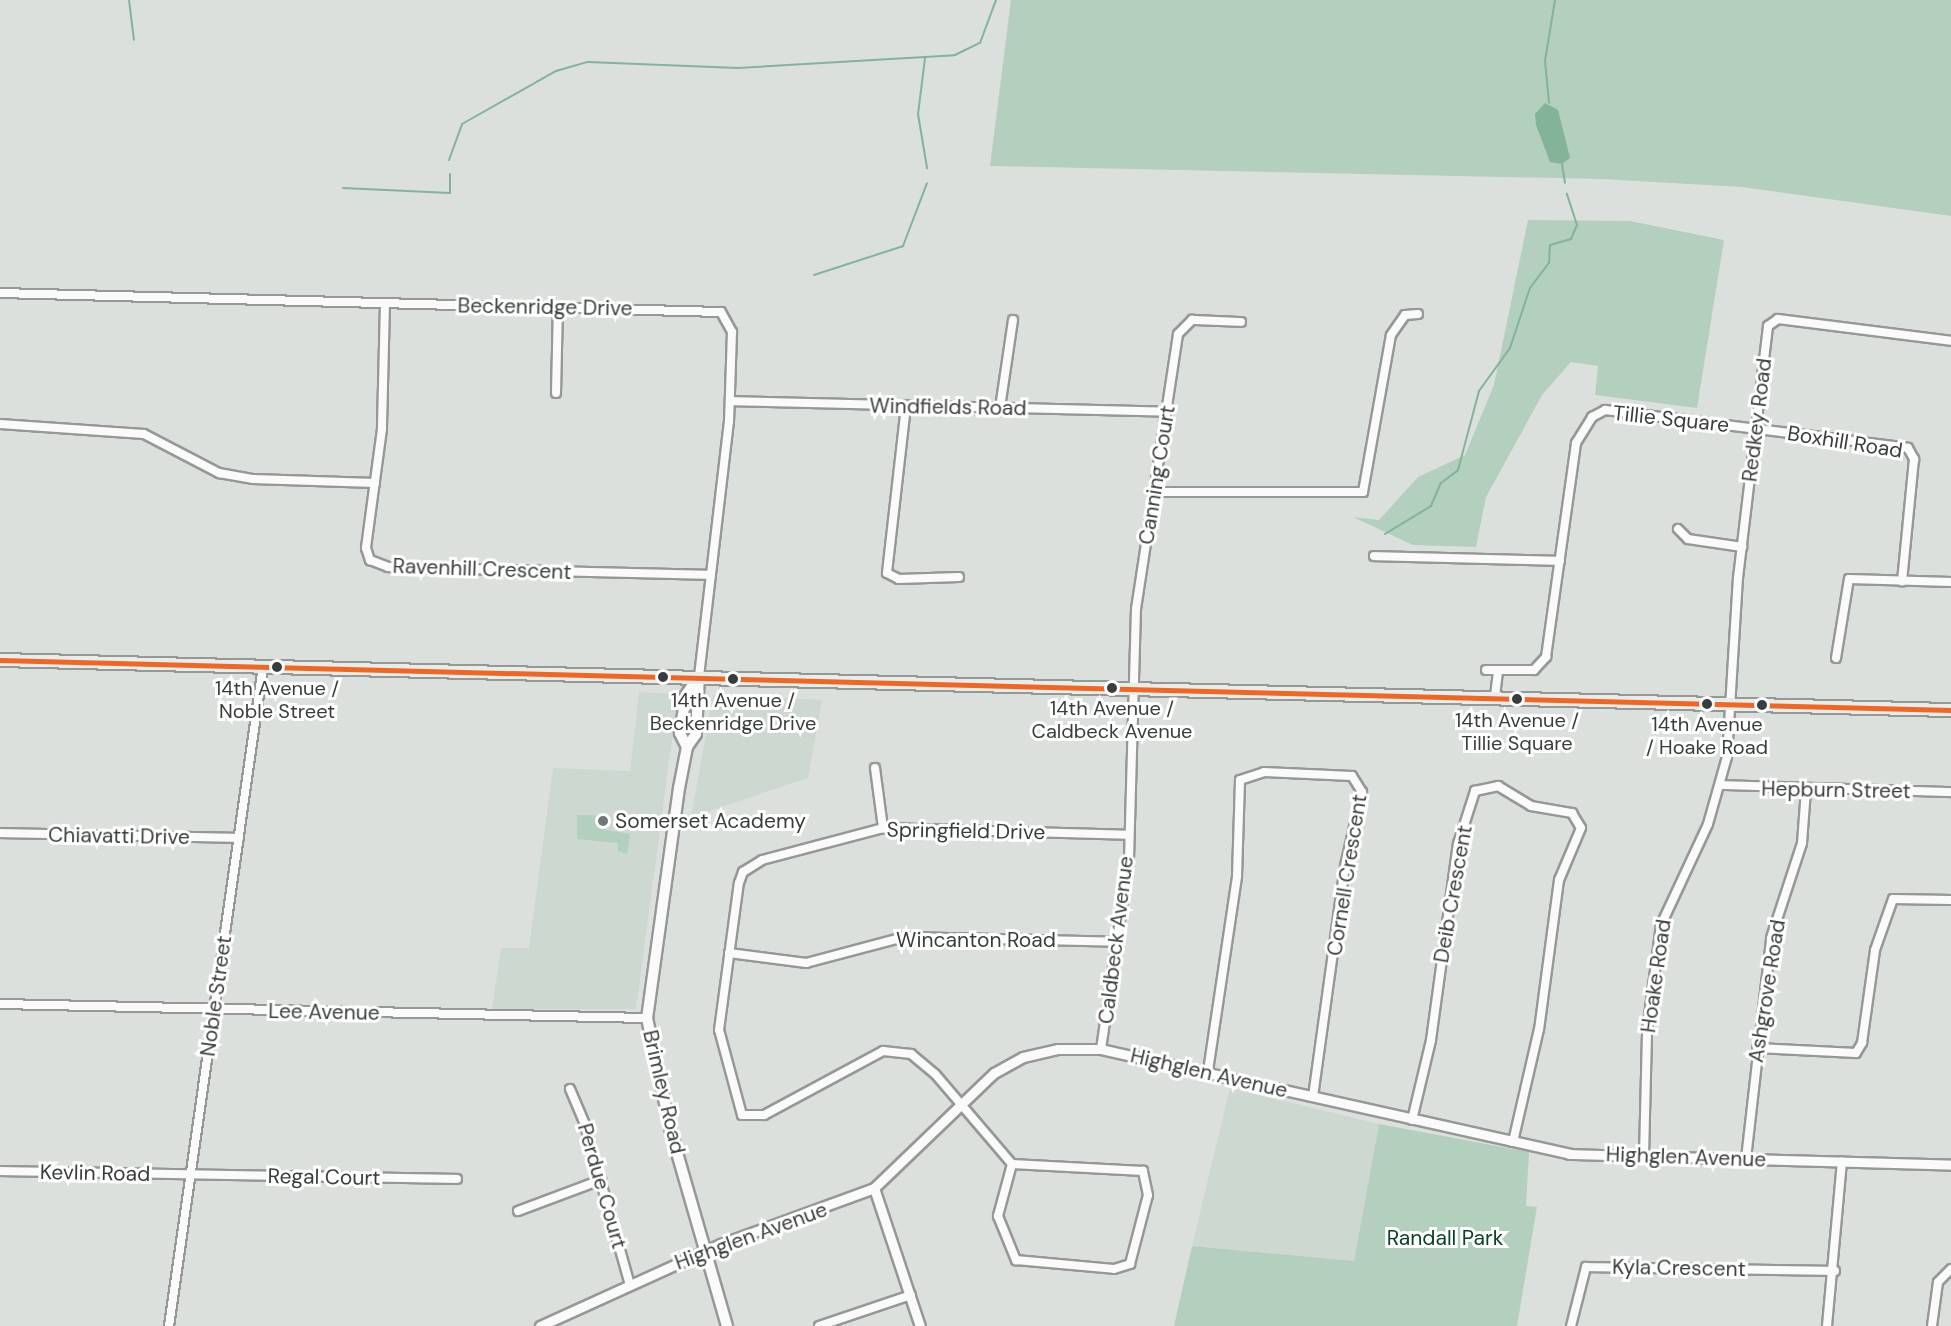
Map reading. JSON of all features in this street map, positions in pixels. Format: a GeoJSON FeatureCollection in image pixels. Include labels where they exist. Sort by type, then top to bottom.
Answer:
{"type":"FeatureCollection","features":[{"type":"Feature","properties":{"kind":"main road"},"geometry":{"type":"LineString","coordinates":[[0,660],[1732,701],[1951,710]]}},
{"type":"Feature","properties":{"kind":"main road","name":"Brimley Road"},"geometry":{"type":"LineString","coordinates":[[687,747],[680,734],[684,704],[699,676]]}},
{"type":"Feature","properties":{"kind":"main road","name":"Brimley Road"},"geometry":{"type":"LineString","coordinates":[[699,676],[696,734],[687,747],[647,1018],[671,1132],[727,1326]]}},
{"type":"Feature","properties":{"kind":"street","name":"Beckenridge Drive"},"geometry":{"type":"LineString","coordinates":[[0,293],[721,312],[732,332],[729,401],[699,676]]}},
{"type":"Feature","properties":{"kind":"street","name":"Ravenhill Crescent"},"geometry":{"type":"LineString","coordinates":[[385,303],[375,483],[366,555],[378,566],[711,575]]}},
{"type":"Feature","properties":{"kind":"street"},"geometry":{"type":"LineString","coordinates":[[556,393],[558,308]]}},
{"type":"Feature","properties":{"kind":"street"},"geometry":{"type":"LineString","coordinates":[[1154,492],[1348,496],[1363,492],[1391,335],[1405,315],[1418,314]]}},
{"type":"Feature","properties":{"kind":"street"},"geometry":{"type":"LineString","coordinates":[[1000,408],[1013,320]]}},
{"type":"Feature","properties":{"kind":"street","name":"Canning Court"},"geometry":{"type":"LineString","coordinates":[[1131,687],[1136,609],[1181,327],[1192,320],[1241,322]]}},
{"type":"Feature","properties":{"kind":"street","name":"Redkey Road"},"geometry":{"type":"LineString","coordinates":[[1732,701],[1742,547],[1771,321],[1951,341]]}},
{"type":"Feature","properties":{"kind":"street","name":"Windfields Road"},"geometry":{"type":"LineString","coordinates":[[729,401],[1166,412]]}},
{"type":"Feature","properties":{"kind":"street"},"geometry":{"type":"LineString","coordinates":[[906,406],[887,573],[899,579],[959,578]]}},
{"type":"Feature","properties":{"kind":"street","name":"Tillie Square"},"geometry":{"type":"LineString","coordinates":[[1486,670],[1534,670],[1542,664],[1560,561],[1576,443],[1598,412],[1645,412],[1756,429]]}},
{"type":"Feature","properties":{"kind":"street"},"geometry":{"type":"LineString","coordinates":[[0,424],[144,434],[219,473],[253,479],[375,483]]}},
{"type":"Feature","properties":{"kind":"street","name":"Boxhill Road"},"geometry":{"type":"LineString","coordinates":[[1756,429],[1912,452],[1902,581]]}},
{"type":"Feature","properties":{"kind":"street"},"geometry":{"type":"LineString","coordinates":[[1678,529],[1688,539],[1742,547]]}},
{"type":"Feature","properties":{"kind":"street"},"geometry":{"type":"LineString","coordinates":[[1374,556],[1560,561]]}},
{"type":"Feature","properties":{"kind":"street"},"geometry":{"type":"LineString","coordinates":[[1836,658],[1845,583],[1861,576],[1902,581],[1951,582]]}},
{"type":"Feature","properties":{"kind":"street","name":"Noble Street"},"geometry":{"type":"LineString","coordinates":[[169,1326],[263,666]]}},
{"type":"Feature","properties":{"kind":"street"},"geometry":{"type":"LineString","coordinates":[[1495,696],[1498,670]]}},
{"type":"Feature","properties":{"kind":"street","name":"Caldbeck Avenue"},"geometry":{"type":"LineString","coordinates":[[1101,1049],[1118,942],[1127,834],[1131,687]]}},
{"type":"Feature","properties":{"kind":"street","name":"Hoake Road"},"geometry":{"type":"LineString","coordinates":[[1644,1156],[1647,1031],[1661,925],[1722,785],[1732,701]]}},
{"type":"Feature","properties":{"kind":"street"},"geometry":{"type":"LineString","coordinates":[[875,768],[883,828]]}},
{"type":"Feature","properties":{"kind":"street","name":"Cornell Crescent"},"geometry":{"type":"LineString","coordinates":[[1208,1071],[1237,876],[1240,780],[1254,773],[1352,776],[1362,792],[1345,866],[1313,1097]]}},
{"type":"Feature","properties":{"kind":"street","name":"Hepburn Street"},"geometry":{"type":"LineString","coordinates":[[1722,785],[1806,790],[1951,792]]}},
{"type":"Feature","properties":{"kind":"street","name":"Deib Crescent"},"geometry":{"type":"LineString","coordinates":[[1412,1120],[1431,1040],[1458,844],[1475,791],[1497,786],[1531,806],[1572,813],[1581,828],[1559,880],[1539,1029],[1513,1142]]}},
{"type":"Feature","properties":{"kind":"street","name":"Ashgrove Road"},"geometry":{"type":"LineString","coordinates":[[1746,1159],[1771,938],[1802,843],[1806,790]]}},
{"type":"Feature","properties":{"kind":"street","name":"Springfield Drive"},"geometry":{"type":"LineString","coordinates":[[961,1103],[917,1058],[889,1049],[764,1115],[742,1115],[719,1030],[739,883],[752,864],[883,828],[1127,834]]}},
{"type":"Feature","properties":{"kind":"street","name":"Chiavatti Drive"},"geometry":{"type":"LineString","coordinates":[[0,833],[239,838]]}},
{"type":"Feature","properties":{"kind":"street"},"geometry":{"type":"LineString","coordinates":[[1757,1048],[1856,1053],[1862,1043],[1875,950],[1893,899],[1951,900]]}},
{"type":"Feature","properties":{"kind":"street","name":"Wincanton Road"},"geometry":{"type":"LineString","coordinates":[[729,953],[806,963],[904,937],[1118,942]]}},
{"type":"Feature","properties":{"kind":"street","name":"Lee Avenue"},"geometry":{"type":"LineString","coordinates":[[0,1004],[647,1018]]}},
{"type":"Feature","properties":{"kind":"street","name":"Highglen Avenue"},"geometry":{"type":"LineString","coordinates":[[540,1326],[706,1250],[873,1188],[994,1073],[1023,1057],[1058,1049],[1101,1049],[1208,1071],[1412,1120],[1569,1154],[1951,1165]]}},
{"type":"Feature","properties":{"kind":"street","name":"Perdue Court"},"geometry":{"type":"LineString","coordinates":[[570,1089],[601,1180],[630,1284]]}},
{"type":"Feature","properties":{"kind":"street"},"geometry":{"type":"LineString","coordinates":[[961,1103],[1012,1164],[1143,1171],[1148,1196],[1130,1264],[1114,1269],[1016,1260],[998,1216],[1012,1164]]}},
{"type":"Feature","properties":{"kind":"street"},"geometry":{"type":"LineString","coordinates":[[1827,1326],[1835,1271],[1842,1162]]}},
{"type":"Feature","properties":{"kind":"street","name":"Kevlin Road"},"geometry":{"type":"LineString","coordinates":[[0,1171],[191,1174]]}},
{"type":"Feature","properties":{"kind":"street","name":"Regal Court"},"geometry":{"type":"LineString","coordinates":[[191,1174],[457,1179]]}},
{"type":"Feature","properties":{"kind":"street"},"geometry":{"type":"LineString","coordinates":[[518,1211],[601,1180]]}},
{"type":"Feature","properties":{"kind":"street"},"geometry":{"type":"LineString","coordinates":[[873,1188],[920,1326]]}},
{"type":"Feature","properties":{"kind":"street","name":"Kyla Crescent"},"geometry":{"type":"LineString","coordinates":[[1571,1326],[1586,1267],[1835,1271]]}},
{"type":"Feature","properties":{"kind":"street"},"geometry":{"type":"LineString","coordinates":[[1932,1326],[1938,1282],[1951,1269]]}},
{"type":"Feature","properties":{"kind":"street"},"geometry":{"type":"LineString","coordinates":[[819,1326],[911,1295]]}},
{"type":"Feature","properties":{"kind":"shaded area"},"geometry":{"type":"Polygon","coordinates":[[[1545,103],[1558,110],[1570,158],[1562,164],[1550,162],[1536,125],[1535,114],[1545,103]]]}},
{"type":"Feature","properties":{"kind":"shaded area"},"geometry":{"type":"Polygon","coordinates":[[[639,692],[678,694],[636,1009],[492,1009],[501,948],[529,948],[553,768],[630,771],[639,692]]]}},
{"type":"Feature","properties":{"kind":"shaded area"},"geometry":{"type":"Polygon","coordinates":[[[713,695],[822,700],[808,778],[691,817],[713,695]]]}},
{"type":"Feature","properties":{"kind":"shaded area"},"geometry":{"type":"Polygon","coordinates":[[[1230,1088],[1379,1124],[1354,1261],[1192,1246],[1230,1088]]]}},
{"type":"Feature","properties":{"kind":"green space"},"geometry":{"type":"Polygon","coordinates":[[[1011,0],[1951,0],[1951,216],[1742,187],[1602,179],[990,166],[1011,0]]]}},
{"type":"Feature","properties":{"kind":"green space"},"geometry":{"type":"Polygon","coordinates":[[[1528,220],[1630,221],[1724,240],[1697,408],[1595,395],[1598,366],[1571,362],[1542,395],[1486,497],[1476,547],[1413,545],[1353,517],[1379,520],[1418,477],[1465,455],[1494,385],[1528,220]]]}},
{"type":"Feature","properties":{"kind":"green space"},"geometry":{"type":"Polygon","coordinates":[[[577,815],[608,816],[606,830],[630,834],[627,854],[618,851],[618,843],[577,839],[577,815]]]}},
{"type":"Feature","properties":{"kind":"green space","name":"Randall Park"},"geometry":{"type":"Polygon","coordinates":[[[1379,1124],[1529,1152],[1526,1206],[1537,1207],[1517,1326],[1174,1326],[1192,1246],[1354,1261],[1379,1124]]]}},
{"type":"Feature","properties":{"kind":"waterway"},"geometry":{"type":"LineString","coordinates":[[129,0],[134,40]]}},
{"type":"Feature","properties":{"kind":"waterway"},"geometry":{"type":"LineString","coordinates":[[449,160],[462,124],[556,71],[588,62],[738,68],[955,55],[980,43],[996,0]]}},
{"type":"Feature","properties":{"kind":"waterway"},"geometry":{"type":"LineString","coordinates":[[1549,103],[1545,61],[1555,0]]}},
{"type":"Feature","properties":{"kind":"waterway"},"geometry":{"type":"LineString","coordinates":[[925,58],[918,114],[927,168]]}},
{"type":"Feature","properties":{"kind":"waterway"},"geometry":{"type":"LineString","coordinates":[[1562,164],[1565,183]]}},
{"type":"Feature","properties":{"kind":"waterway"},"geometry":{"type":"LineString","coordinates":[[343,188],[450,193],[450,174]]}},
{"type":"Feature","properties":{"kind":"waterway"},"geometry":{"type":"LineString","coordinates":[[814,275],[903,246],[927,183]]}},
{"type":"Feature","properties":{"kind":"waterway"},"geometry":{"type":"LineString","coordinates":[[1385,534],[1431,506],[1441,483],[1458,470],[1479,391],[1510,348],[1530,288],[1549,263],[1550,245],[1571,239],[1577,225],[1567,194]]}},
{"type":"Feature","properties":{"kind":"transit line"},"geometry":{"type":"LineString","coordinates":[[0,660],[1951,710]]}},
{"type":"Feature","properties":{"kind":"place","name":"14th Avenue / Noble Street"},"geometry":{"type":"Point","coordinates":[277,667]}},
{"type":"Feature","properties":{"kind":"place","name":"14th Avenue / Beckenridge Drive"},"geometry":{"type":"Point","coordinates":[733,679]}},
{"type":"Feature","properties":{"kind":"place","name":"14th Avenue / Caldbeck Avenue"},"geometry":{"type":"Point","coordinates":[1112,688]}},
{"type":"Feature","properties":{"kind":"place","name":"14th Avenue / Tillie Square"},"geometry":{"type":"Point","coordinates":[1517,699]}},
{"type":"Feature","properties":{"kind":"place","name":"14th Avenue / Hoake Road"},"geometry":{"type":"Point","coordinates":[1707,704]}},
{"type":"Feature","properties":{"kind":"place","name":"Somerset Academy"},"geometry":{"type":"Point","coordinates":[603,821]}}]}
